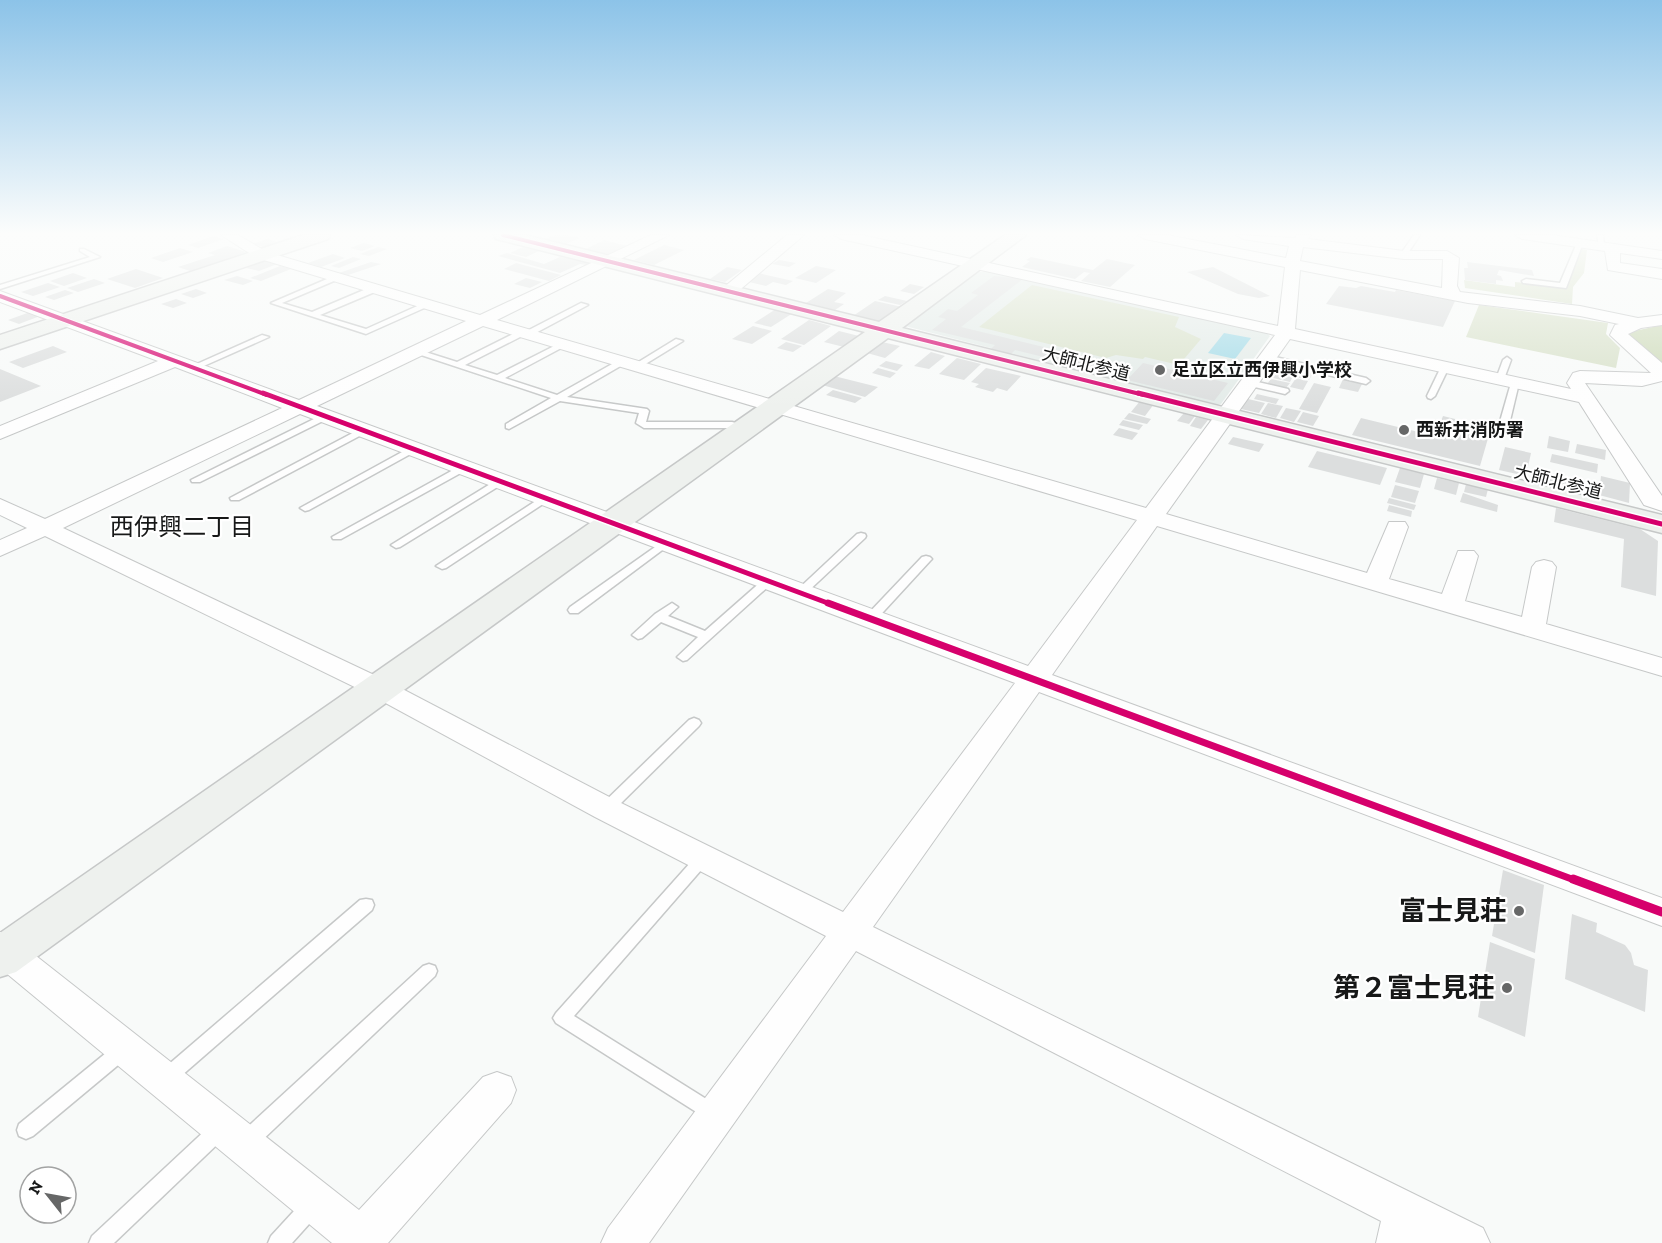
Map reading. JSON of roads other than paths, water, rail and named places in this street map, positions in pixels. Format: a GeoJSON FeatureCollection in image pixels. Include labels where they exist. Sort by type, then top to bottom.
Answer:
{"type":"FeatureCollection","features":[{"type":"Feature","properties":{"kind":"street"},"geometry":{"type":"LineString","coordinates":[[0,342],[148,293]]}},
{"type":"Feature","properties":{"kind":"street"},"geometry":{"type":"LineString","coordinates":[[387,293],[1662,668]]}},
{"type":"Feature","properties":{"kind":"street"},"geometry":{"type":"LineString","coordinates":[[0,549],[540,293]]}},
{"type":"Feature","properties":{"kind":"street","name":"大師北参道"},"geometry":{"type":"LineString","coordinates":[[737,293],[1662,524]]}},
{"type":"Feature","properties":{"kind":"street"},"geometry":{"type":"LineString","coordinates":[[497,1090],[364,1241],[2,952],[935,293]]}},
{"type":"Feature","properties":{"kind":"street"},"geometry":{"type":"LineString","coordinates":[[1109,293],[1585,398]]}},
{"type":"Feature","properties":{"kind":"street"},"geometry":{"type":"LineString","coordinates":[[623,1243],[1286,332],[1292,293]]}},
{"type":"Feature","properties":{"kind":"street"},"geometry":{"type":"LineString","coordinates":[[1453,293],[1468,298],[1580,311],[1638,323]]}},
{"type":"Feature","properties":{"kind":"street"},"geometry":{"type":"LineString","coordinates":[[0,296],[186,363],[799,594],[1035,678],[1662,912]]}},
{"type":"Feature","properties":{"kind":"street"},"geometry":{"type":"LineString","coordinates":[[1662,320],[1638,323],[1621,329],[1619,335],[1661,372],[1658,379],[1580,377],[1576,380],[1585,398],[1652,500],[1662,504]]}},
{"type":"Feature","properties":{"kind":"street"},"geometry":{"type":"LineString","coordinates":[[0,433],[186,363]]}},
{"type":"Feature","properties":{"kind":"street"},"geometry":{"type":"LineString","coordinates":[[1642,380],[1662,388]]}},
{"type":"Feature","properties":{"kind":"street"},"geometry":{"type":"LineString","coordinates":[[0,506],[379,688],[606,809],[850,932],[1401,1227],[1468,1243]]}},
{"type":"Feature","properties":{"kind":"street"},"geometry":{"type":"LineString","coordinates":[[1375,584],[1397,526]]}},
{"type":"Feature","properties":{"kind":"street"},"geometry":{"type":"LineString","coordinates":[[1451,606],[1466,556]]}},
{"type":"Feature","properties":{"kind":"street"},"geometry":{"type":"LineString","coordinates":[[1532,630],[1544,567]]}},
{"type":"Feature","properties":{"kind":"lane"},"geometry":{"type":"LineString","coordinates":[[299,293],[271,304],[366,332],[427,305]]}},
{"type":"Feature","properties":{"kind":"lane"},"geometry":{"type":"LineString","coordinates":[[312,315],[364,293]]}},
{"type":"Feature","properties":{"kind":"lane"},"geometry":{"type":"LineString","coordinates":[[458,365],[585,305]]}},
{"type":"Feature","properties":{"kind":"lane"},"geometry":{"type":"LineString","coordinates":[[186,363],[265,337]]}},
{"type":"Feature","properties":{"kind":"lane"},"geometry":{"type":"LineString","coordinates":[[510,426],[559,398],[679,341]]}},
{"type":"Feature","properties":{"kind":"lane"},"geometry":{"type":"LineString","coordinates":[[498,378],[562,344]]}},
{"type":"Feature","properties":{"kind":"lane"},"geometry":{"type":"LineString","coordinates":[[416,352],[559,398],[644,411],[641,423],[644,425],[744,428]]}},
{"type":"Feature","properties":{"kind":"lane"},"geometry":{"type":"LineString","coordinates":[[1267,358],[1366,381]]}},
{"type":"Feature","properties":{"kind":"lane"},"geometry":{"type":"LineString","coordinates":[[1504,424],[1508,381],[1507,360]]}},
{"type":"Feature","properties":{"kind":"lane"},"geometry":{"type":"LineString","coordinates":[[1431,396],[1444,367]]}},
{"type":"Feature","properties":{"kind":"lane"},"geometry":{"type":"LineString","coordinates":[[1250,383],[1285,391]]}},
{"type":"Feature","properties":{"kind":"lane"},"geometry":{"type":"LineString","coordinates":[[196,480],[326,416]]}},
{"type":"Feature","properties":{"kind":"lane"},"geometry":{"type":"LineString","coordinates":[[235,498],[364,430]]}},
{"type":"Feature","properties":{"kind":"lane"},"geometry":{"type":"LineString","coordinates":[[305,508],[413,448]]}},
{"type":"Feature","properties":{"kind":"lane"},"geometry":{"type":"LineString","coordinates":[[337,537],[464,467]]}},
{"type":"Feature","properties":{"kind":"lane"},"geometry":{"type":"LineString","coordinates":[[396,545],[500,481]]}},
{"type":"Feature","properties":{"kind":"lane"},"geometry":{"type":"LineString","coordinates":[[442,566],[545,498]]}},
{"type":"Feature","properties":{"kind":"lane"},"geometry":{"type":"LineString","coordinates":[[799,594],[861,536]]}},
{"type":"Feature","properties":{"kind":"lane"},"geometry":{"type":"LineString","coordinates":[[574,610],[665,543]]}},
{"type":"Feature","properties":{"kind":"lane"},"geometry":{"type":"LineString","coordinates":[[869,620],[926,559]]}},
{"type":"Feature","properties":{"kind":"lane"},"geometry":{"type":"LineString","coordinates":[[683,657],[767,582]]}},
{"type":"Feature","properties":{"kind":"lane"},"geometry":{"type":"LineString","coordinates":[[638,635],[672,607]]}},
{"type":"Feature","properties":{"kind":"lane"},"geometry":{"type":"LineString","coordinates":[[659,617],[706,636]]}},
{"type":"Feature","properties":{"kind":"lane"},"geometry":{"type":"LineString","coordinates":[[606,809],[693,723]]}},
{"type":"Feature","properties":{"kind":"lane"},"geometry":{"type":"LineString","coordinates":[[704,857],[562,1018],[716,1115]]}},
{"type":"Feature","properties":{"kind":"lane"},"geometry":{"type":"LineString","coordinates":[[164,1080],[366,905]]}},
{"type":"Feature","properties":{"kind":"lane"},"geometry":{"type":"LineString","coordinates":[[99,1243],[232,1136],[429,971]]}},
{"type":"Feature","properties":{"kind":"lane"},"geometry":{"type":"LineString","coordinates":[[26,1130],[124,1049]]}},
{"type":"Feature","properties":{"kind":"lane"},"geometry":{"type":"LineString","coordinates":[[278,1243],[315,1203]]}},
{"type":"Feature","properties":{"kind":"water"},"geometry":{"type":"Polygon","coordinates":[[[1224,333],[1251,338],[1235,359],[1208,353],[1224,333]]]}},
{"type":"Feature","properties":{"kind":"place","name":"足立区立西伊興小学校"},"geometry":{"type":"Point","coordinates":[1160,370]}},
{"type":"Feature","properties":{"kind":"place","name":"西新井消防署"},"geometry":{"type":"Point","coordinates":[1404,430]}},
{"type":"Feature","properties":{"kind":"place","name":"富士見荘"},"geometry":{"type":"Point","coordinates":[1519,911]}},
{"type":"Feature","properties":{"kind":"place","name":"第２富士見荘"},"geometry":{"type":"Point","coordinates":[1507,988]}},
{"type":"Feature","properties":{"kind":"district","name":"西伊興二丁目"},"geometry":{"type":"Point","coordinates":[182,527]}}]}
